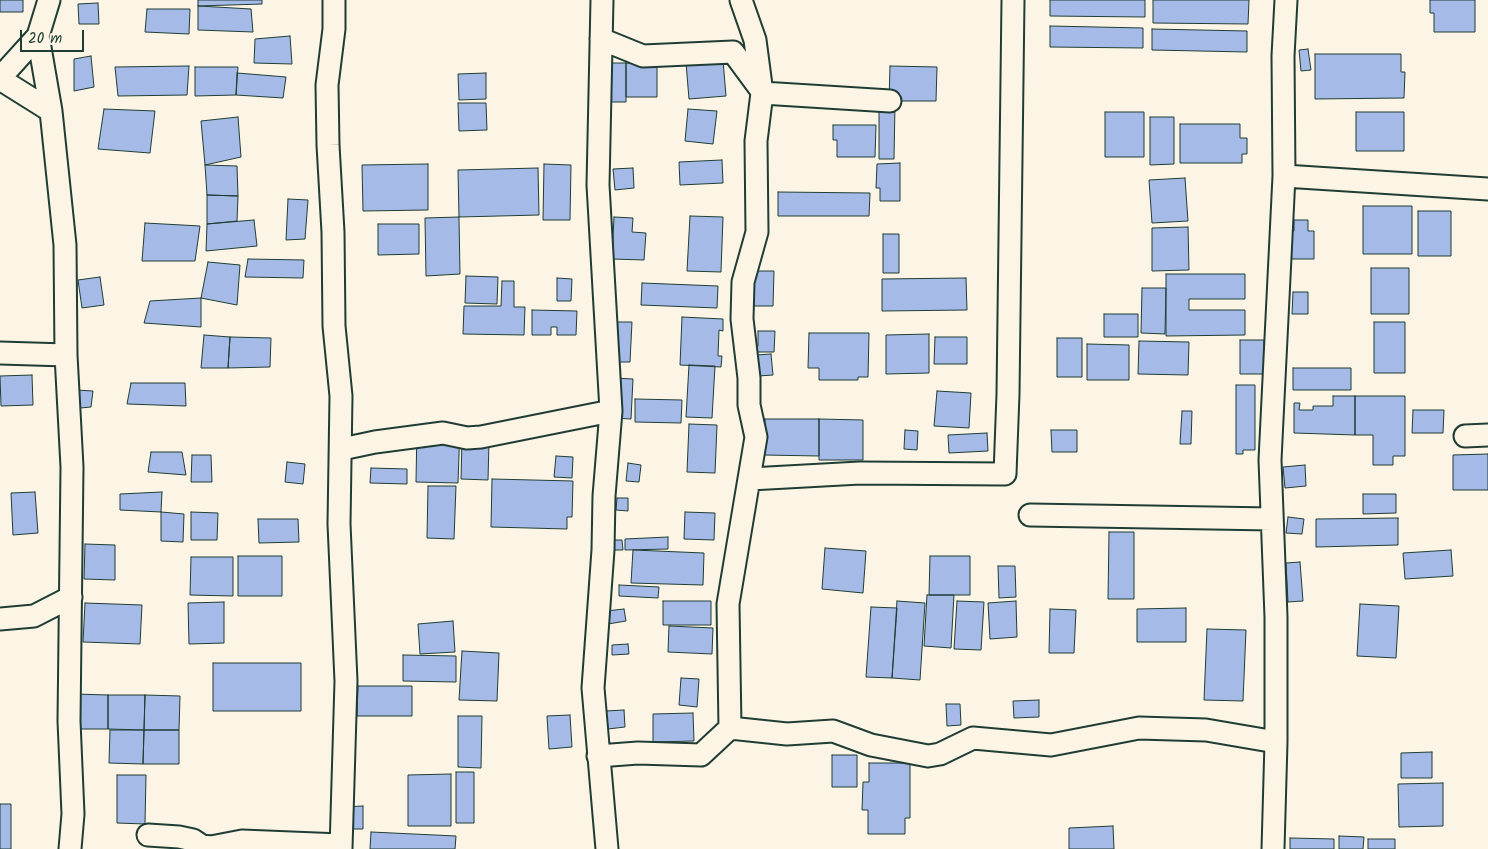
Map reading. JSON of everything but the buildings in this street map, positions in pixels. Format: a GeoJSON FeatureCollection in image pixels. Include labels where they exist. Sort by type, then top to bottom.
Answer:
{"type":"FeatureCollection","features":[{"type":"Feature","properties":{"kind":"street"},"geometry":{"type":"LineString","coordinates":[[49,0],[38,36],[0,79],[50,111]]}},
{"type":"Feature","properties":{"kind":"street"},"geometry":{"type":"LineString","coordinates":[[148,835],[179,836],[193,840],[202,846],[211,847],[242,841],[341,847],[346,681],[339,533],[342,449],[341,396],[334,326],[333,232],[327,85],[334,29],[334,0]]}},
{"type":"Feature","properties":{"kind":"street"},"geometry":{"type":"LineString","coordinates":[[602,0],[598,185],[611,411],[593,688],[607,849]]}},
{"type":"Feature","properties":{"kind":"street"},"geometry":{"type":"LineString","coordinates":[[730,728],[728,604],[756,437],[749,405],[750,378],[742,318],[743,282],[757,232],[756,141],[762,93],[755,40],[741,0]]}},
{"type":"Feature","properties":{"kind":"street"},"geometry":{"type":"LineString","coordinates":[[750,479],[860,473],[1005,474],[1008,394],[1012,0]]}},
{"type":"Feature","properties":{"kind":"street"},"geometry":{"type":"LineString","coordinates":[[1273,849],[1276,742],[1276,617],[1270,460],[1284,176],[1283,56],[1286,0]]}},
{"type":"Feature","properties":{"kind":"street"},"geometry":{"type":"LineString","coordinates":[[38,36],[50,111],[65,245],[66,356],[72,467],[70,720],[73,814],[70,849]]}},
{"type":"Feature","properties":{"kind":"street"},"geometry":{"type":"LineString","coordinates":[[601,38],[643,56],[734,52],[762,93]]}},
{"type":"Feature","properties":{"kind":"street"},"geometry":{"type":"LineString","coordinates":[[762,93],[890,101]]}},
{"type":"Feature","properties":{"kind":"street"},"geometry":{"type":"LineString","coordinates":[[1284,176],[1488,189]]}},
{"type":"Feature","properties":{"kind":"street"},"geometry":{"type":"LineString","coordinates":[[0,353],[66,356]]}},
{"type":"Feature","properties":{"kind":"street"},"geometry":{"type":"LineString","coordinates":[[342,449],[375,442],[444,433],[467,438],[481,437],[611,411]]}},
{"type":"Feature","properties":{"kind":"street"},"geometry":{"type":"LineString","coordinates":[[1465,436],[1488,435]]}},
{"type":"Feature","properties":{"kind":"street"},"geometry":{"type":"LineString","coordinates":[[1030,514],[1272,519]]}},
{"type":"Feature","properties":{"kind":"street"},"geometry":{"type":"LineString","coordinates":[[0,619],[34,616],[71,597]]}},
{"type":"Feature","properties":{"kind":"street"},"geometry":{"type":"LineString","coordinates":[[598,756],[638,753],[701,754],[730,728],[787,734],[833,731],[871,745],[928,756],[940,754],[973,738],[1051,745],[1139,728],[1206,730],[1276,742]]}}]}
